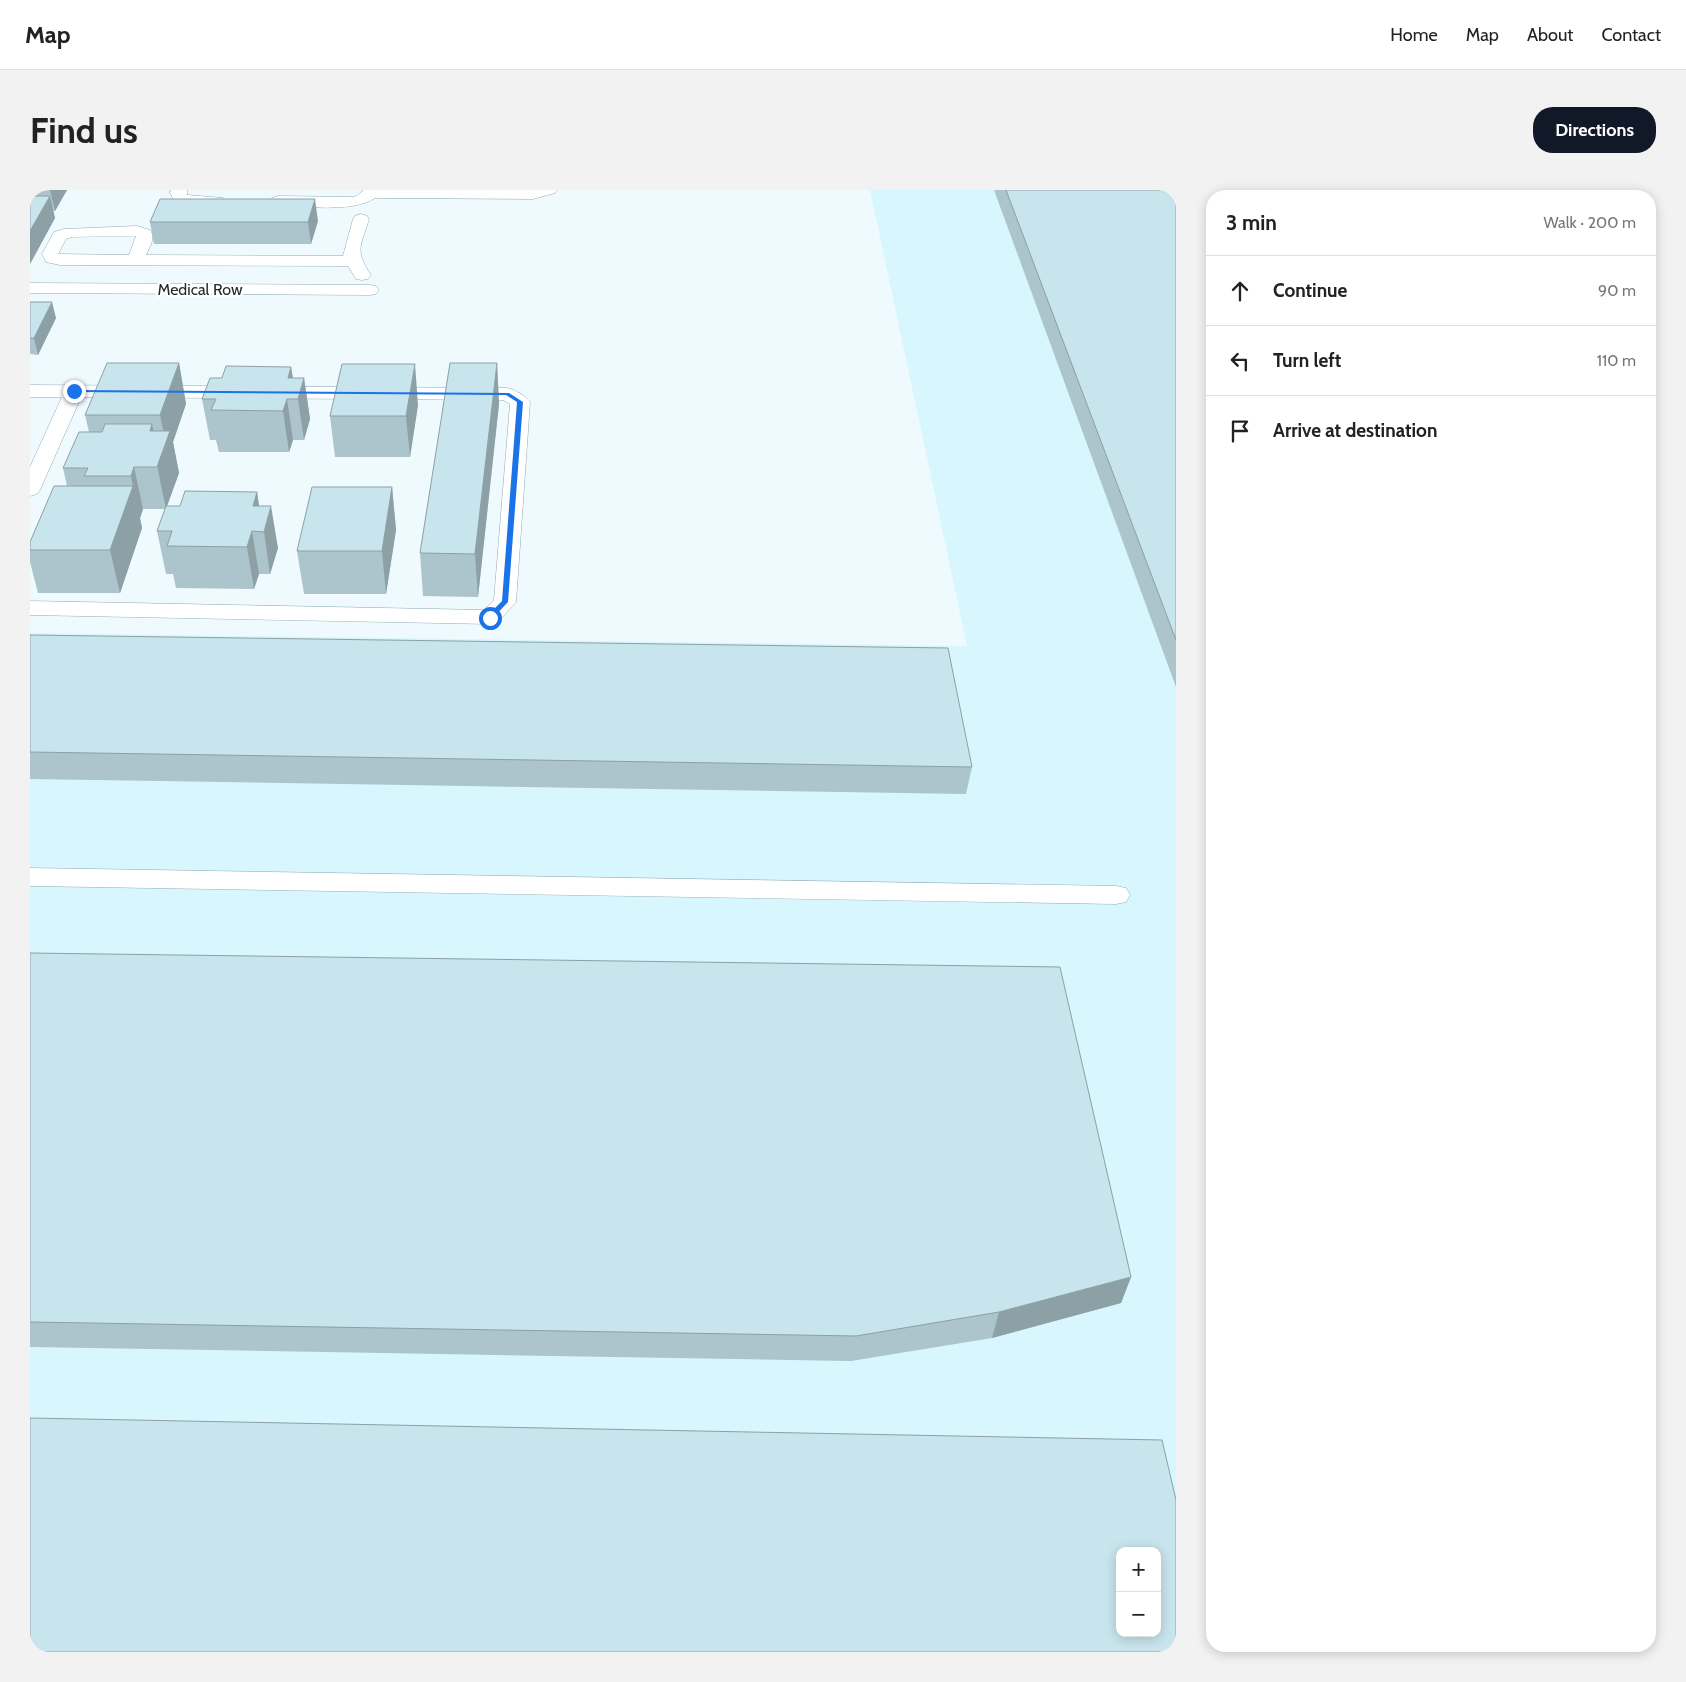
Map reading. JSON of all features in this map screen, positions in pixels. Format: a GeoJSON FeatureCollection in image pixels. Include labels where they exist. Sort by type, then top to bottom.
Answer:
{"type":"FeatureCollection","features":[{"type":"Feature","properties":{"kind":"street"},"geometry":{"type":"LineString","coordinates":[[179,190],[178,193],[181,199],[233,201]]}},
{"type":"Feature","properties":{"kind":"street"},"geometry":{"type":"LineString","coordinates":[[263,201],[352,202],[363,199],[372,192],[532,194],[549,190]]}},
{"type":"Feature","properties":{"kind":"street"},"geometry":{"type":"LineString","coordinates":[[135,260],[145,238],[144,233],[137,231],[70,232],[60,236],[50,254],[52,258],[60,260],[353,261],[351,253],[360,219]]}},
{"type":"Feature","properties":{"kind":"street","name":"Medical Row"},"geometry":{"type":"LineString","coordinates":[[30,288],[370,290],[353,261]]}},
{"type":"Feature","properties":{"kind":"street"},"geometry":{"type":"LineString","coordinates":[[30,391],[507,394],[520,402],[505,602],[490,618],[30,608]]}},
{"type":"Feature","properties":{"kind":"street"},"geometry":{"type":"LineString","coordinates":[[30,490],[74,391]]}},
{"type":"Feature","properties":{"kind":"street"},"geometry":{"type":"LineString","coordinates":[[30,876],[1116,895]]}},
{"type":"Feature","properties":{"kind":"shaded area"},"geometry":{"type":"Polygon","coordinates":[[[870,190],[1176,190],[1176,1652],[30,1652],[30,633],[967,646],[870,190]]]}},
{"type":"Feature","properties":{"kind":"building"},"geometry":{"type":"Polygon","coordinates":[[[1006,190],[1176,190],[1176,640],[1006,190]]]}},
{"type":"Feature","properties":{"kind":"building"},"geometry":{"type":"Polygon","coordinates":[[[30,196],[50,196],[30,231],[30,196]]]}},
{"type":"Feature","properties":{"kind":"building"},"geometry":{"type":"Polygon","coordinates":[[[160,199],[315,199],[308,222],[150,222],[160,199]]]}},
{"type":"Feature","properties":{"kind":"building"},"geometry":{"type":"Polygon","coordinates":[[[30,302],[52,302],[34,338],[30,338],[30,302]]]}},
{"type":"Feature","properties":{"kind":"building"},"geometry":{"type":"Polygon","coordinates":[[[107,363],[179,363],[160,415],[85,415],[107,363]]]}},
{"type":"Feature","properties":{"kind":"building"},"geometry":{"type":"Polygon","coordinates":[[[450,363],[497,363],[475,554],[420,553],[450,363]]]}},
{"type":"Feature","properties":{"kind":"building"},"geometry":{"type":"Polygon","coordinates":[[[342,364],[415,364],[406,416],[330,416],[342,364]]]}},
{"type":"Feature","properties":{"kind":"building"},"geometry":{"type":"Polygon","coordinates":[[[226,366],[291,367],[288,378],[304,378],[298,399],[287,399],[283,411],[211,410],[216,399],[202,399],[210,378],[222,378],[226,366]]]}},
{"type":"Feature","properties":{"kind":"building"},"geometry":{"type":"Polygon","coordinates":[[[105,424],[152,424],[150,431],[170,431],[157,467],[134,467],[131,476],[84,476],[88,468],[63,468],[79,432],[102,432],[105,424]]]}},
{"type":"Feature","properties":{"kind":"building"},"geometry":{"type":"Polygon","coordinates":[[[54,486],[133,486],[110,550],[30,550],[30,542],[54,486]]]}},
{"type":"Feature","properties":{"kind":"building"},"geometry":{"type":"Polygon","coordinates":[[[312,487],[392,487],[382,551],[297,551],[312,487]]]}},
{"type":"Feature","properties":{"kind":"building"},"geometry":{"type":"Polygon","coordinates":[[[185,491],[257,492],[253,506],[271,506],[264,532],[252,531],[247,547],[167,546],[172,531],[157,531],[166,506],[180,506],[185,491]]]}},
{"type":"Feature","properties":{"kind":"building"},"geometry":{"type":"Polygon","coordinates":[[[30,635],[948,648],[972,767],[30,752],[30,635]]]}},
{"type":"Feature","properties":{"kind":"building"},"geometry":{"type":"Polygon","coordinates":[[[30,953],[1060,967],[1131,1277],[999,1312],[856,1336],[30,1322],[30,953]]]}},
{"type":"Feature","properties":{"kind":"building"},"geometry":{"type":"Polygon","coordinates":[[[30,1418],[1162,1440],[1176,1500],[1176,1652],[30,1652],[30,1418]]]}},
{"type":"Feature","properties":{"kind":"route"},"geometry":{"type":"LineString","coordinates":[[74,391],[507,394],[520,402],[505,602],[490,618]]}}]}
